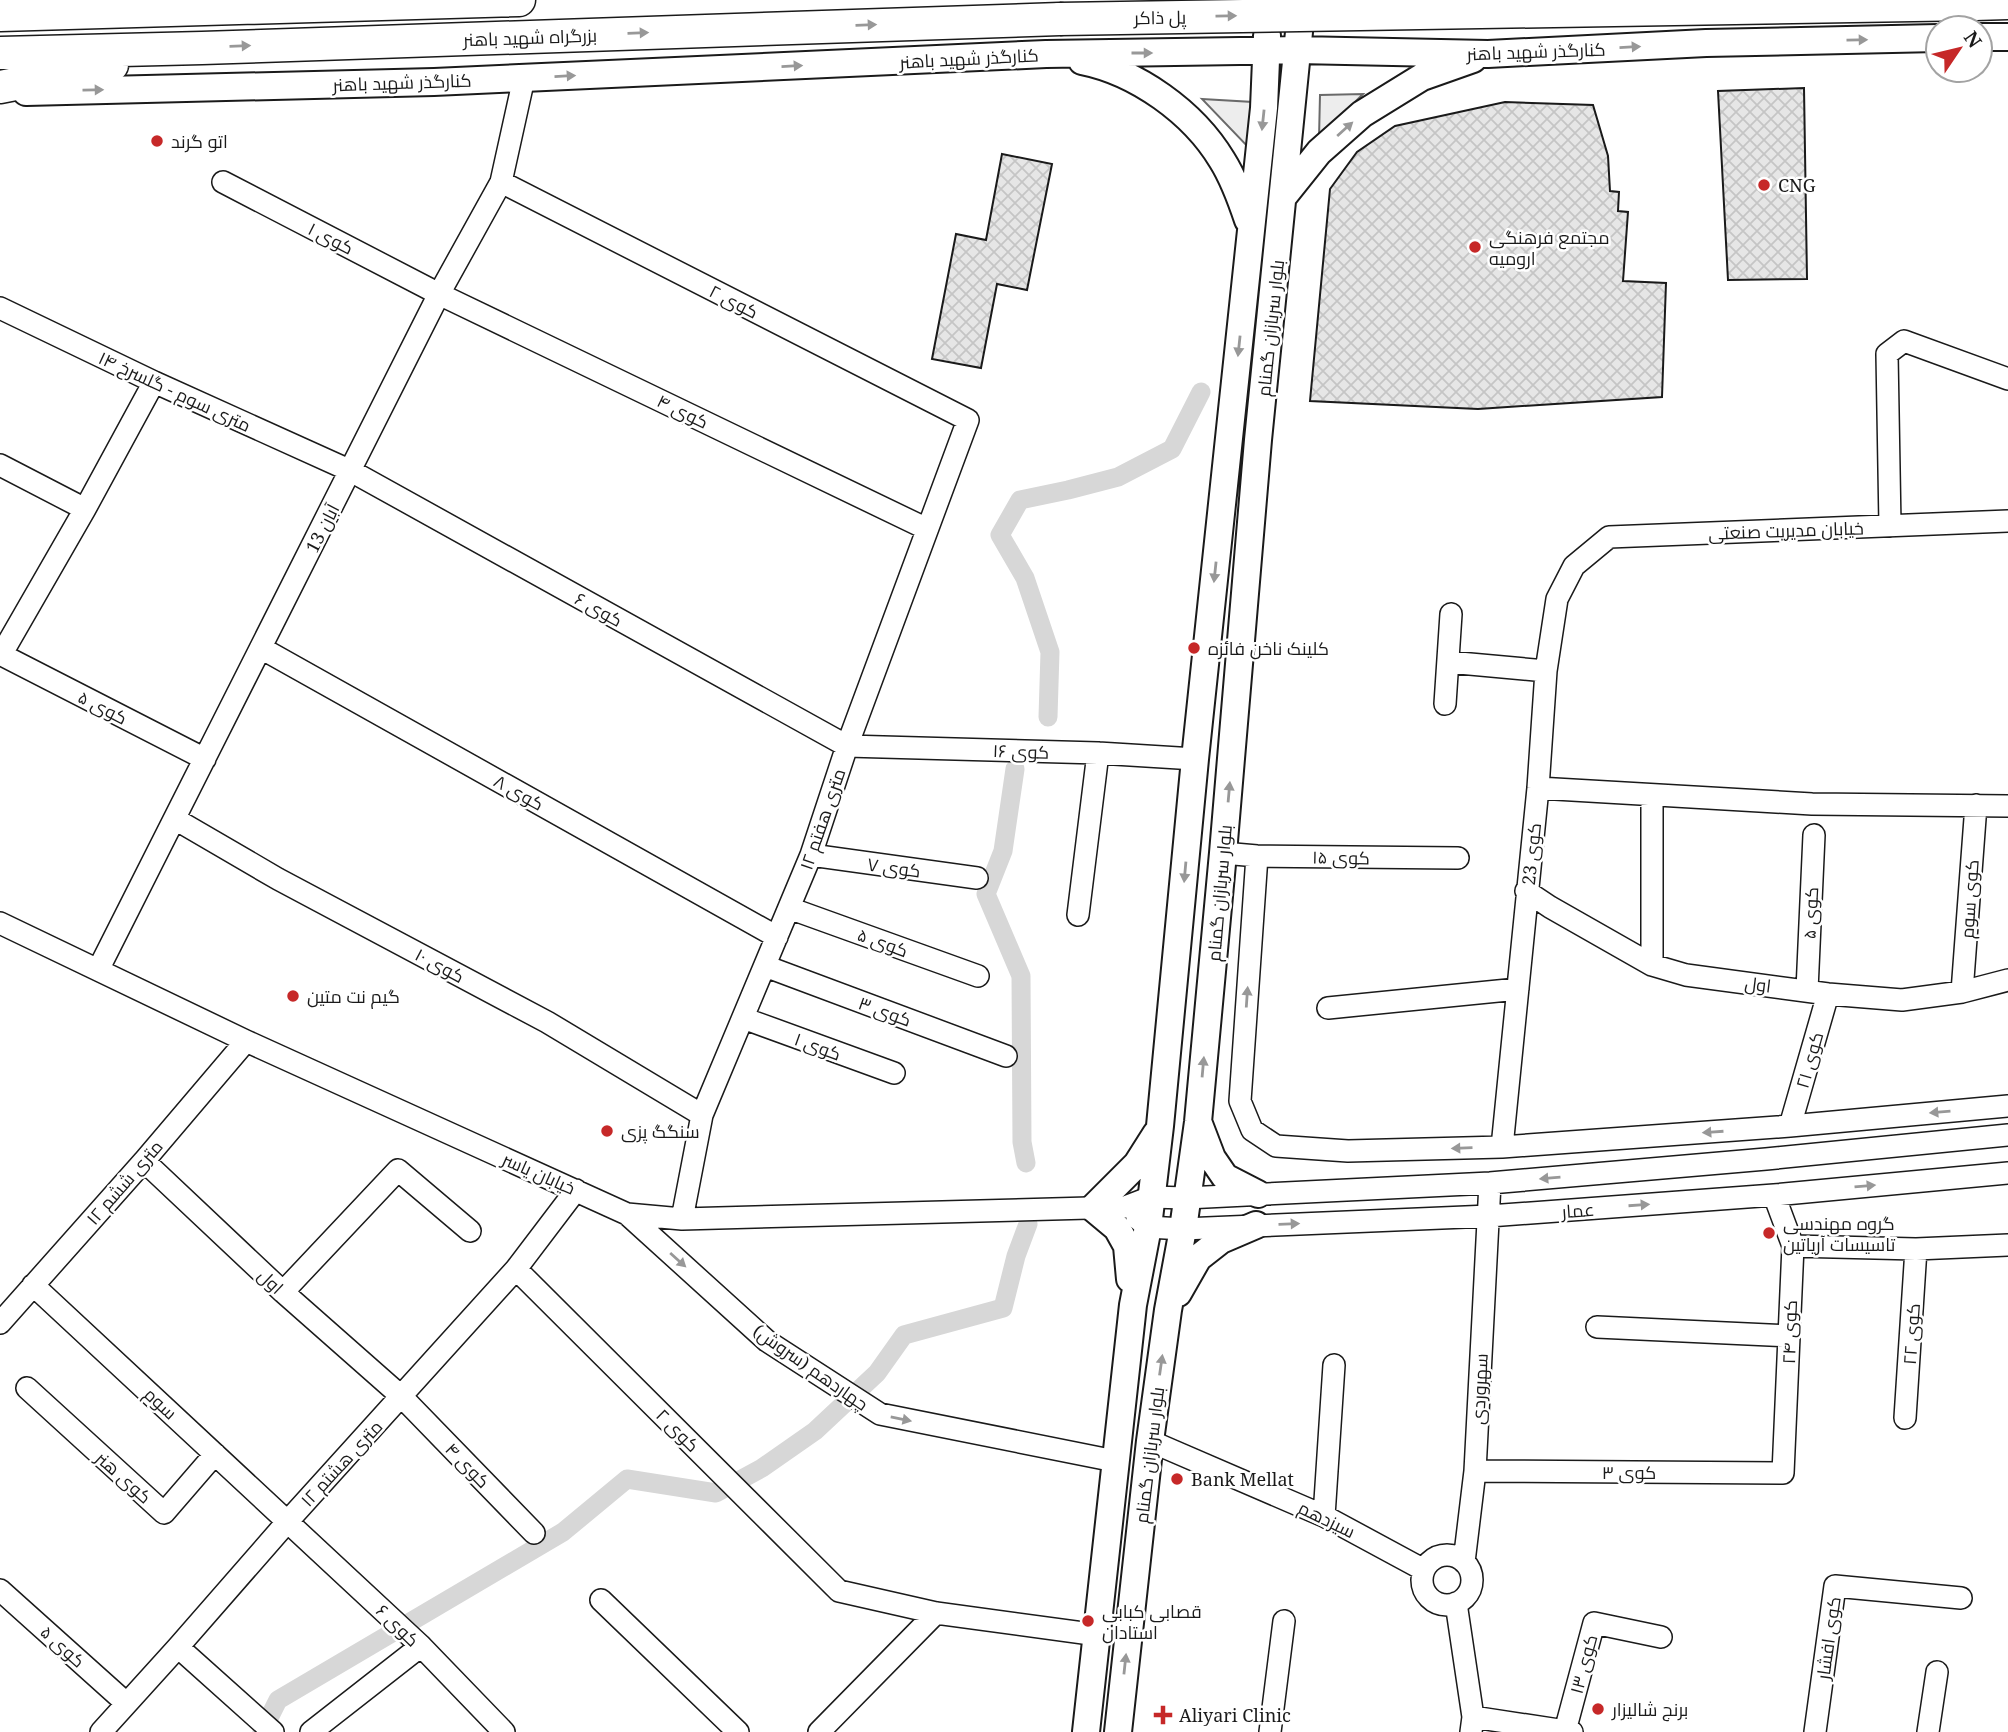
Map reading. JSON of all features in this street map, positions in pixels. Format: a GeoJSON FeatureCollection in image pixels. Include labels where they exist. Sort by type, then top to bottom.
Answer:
{"type":"FeatureCollection","features":[{"type":"Feature","properties":{"kind":"highway"},"geometry":{"type":"LineString","coordinates":[[0,15],[519,0]]}},
{"type":"Feature","properties":{"kind":"highway"},"geometry":{"type":"LineString","coordinates":[[0,3],[62,13]]}},
{"type":"Feature","properties":{"kind":"highway","name":"پل ذاکر"},"geometry":{"type":"LineString","coordinates":[[1060,19],[2008,3]]}},
{"type":"Feature","properties":{"kind":"highway","name":"بزرگراه شهید باهنر"},"geometry":{"type":"LineString","coordinates":[[0,53],[1060,19]]}},
{"type":"Feature","properties":{"kind":"highway"},"geometry":{"type":"LineString","coordinates":[[0,87],[202,48]]}},
{"type":"Feature","properties":{"kind":"main road"},"geometry":{"type":"LineString","coordinates":[[1046,54],[1085,41],[1104,5],[1103,0]]}},
{"type":"Feature","properties":{"kind":"main road","name":"بلوار سربازان گمنام"},"geometry":{"type":"LineString","coordinates":[[1086,1732],[1133,1305],[1148,1227],[1160,1126],[1195,759],[1264,108],[1270,0]]}},
{"type":"Feature","properties":{"kind":"main road","name":"بلوار سربازان گمنام"},"geometry":{"type":"LineString","coordinates":[[1118,1732],[1150,1441],[1198,1122],[1258,440],[1298,50],[1300,0]]}},
{"type":"Feature","properties":{"kind":"main road"},"geometry":{"type":"LineString","coordinates":[[1442,0],[1457,36],[1488,54]]}},
{"type":"Feature","properties":{"kind":"main road","name":"کنارگذر شهید باهنر"},"geometry":{"type":"LineString","coordinates":[[0,92],[434,82],[1046,54],[1298,50],[1488,54],[1706,43],[1924,38]]}},
{"type":"Feature","properties":{"kind":"main road"},"geometry":{"type":"LineString","coordinates":[[1046,54],[1103,65],[1154,90],[1198,128],[1221,158],[1239,192],[1251,228]]}},
{"type":"Feature","properties":{"kind":"main road"},"geometry":{"type":"LineString","coordinates":[[1283,197],[1319,152],[1362,114],[1422,77],[1488,54]]}},
{"type":"Feature","properties":{"kind":"main road"},"geometry":{"type":"LineString","coordinates":[[1198,1122],[1212,1158],[1225,1177],[1258,1194]]}},
{"type":"Feature","properties":{"kind":"main road"},"geometry":{"type":"LineString","coordinates":[[1133,1305],[1127,1245],[1117,1228],[1093,1208],[1137,1164],[1160,1126]]}},
{"type":"Feature","properties":{"kind":"main road"},"geometry":{"type":"LineString","coordinates":[[1168,1310],[1198,1258],[1221,1240],[1256,1225]]}},
{"type":"Feature","properties":{"kind":"street","name":"13 آبان"},"geometry":{"type":"LineString","coordinates":[[98,970],[439,293],[501,182],[524,78]]}},
{"type":"Feature","properties":{"kind":"street","name":"کوی ۱"},"geometry":{"type":"LineString","coordinates":[[223,182],[439,293]]}},
{"type":"Feature","properties":{"kind":"street","name":"کوی ۲"},"geometry":{"type":"LineString","coordinates":[[501,182],[968,420]]}},
{"type":"Feature","properties":{"kind":"street","name":"کوی ۴"},"geometry":{"type":"LineString","coordinates":[[439,293],[927,529]]}},
{"type":"Feature","properties":{"kind":"street","name":"۱۴ متری سوم - گلسرخ"},"geometry":{"type":"LineString","coordinates":[[0,308],[154,382],[351,471]]}},
{"type":"Feature","properties":{"kind":"street"},"geometry":{"type":"LineString","coordinates":[[1890,526],[1887,354],[1904,341],[2008,379]]}},
{"type":"Feature","properties":{"kind":"street"},"geometry":{"type":"LineString","coordinates":[[1,655],[154,382]]}},
{"type":"Feature","properties":{"kind":"street","name":"۱۲ متری هفتم"},"geometry":{"type":"LineString","coordinates":[[682,1219],[702,1115],[811,855],[847,746],[968,420]]}},
{"type":"Feature","properties":{"kind":"street"},"geometry":{"type":"LineString","coordinates":[[0,464],[85,509]]}},
{"type":"Feature","properties":{"kind":"street","name":"کوی ۶"},"geometry":{"type":"LineString","coordinates":[[351,471],[847,746]]}},
{"type":"Feature","properties":{"kind":"street","name":"خیابان مدیریت صنعتی"},"geometry":{"type":"LineString","coordinates":[[1574,566],[1609,537],[2008,521]]}},
{"type":"Feature","properties":{"kind":"street","name":"کوی 23"},"geometry":{"type":"LineString","coordinates":[[1502,1147],[1538,788],[1546,671],[1558,599],[1574,566]]}},
{"type":"Feature","properties":{"kind":"street"},"geometry":{"type":"LineString","coordinates":[[1445,704],[1451,614]]}},
{"type":"Feature","properties":{"kind":"street","name":"کوی ۸"},"geometry":{"type":"LineString","coordinates":[[261,648],[777,937]]}},
{"type":"Feature","properties":{"kind":"street","name":"کوی ۵"},"geometry":{"type":"LineString","coordinates":[[1,655],[205,760]]}},
{"type":"Feature","properties":{"kind":"street"},"geometry":{"type":"LineString","coordinates":[[1448,662],[1546,671]]}},
{"type":"Feature","properties":{"kind":"street","name":"کوی ۱۶"},"geometry":{"type":"LineString","coordinates":[[847,746],[1097,753],[1195,759]]}},
{"type":"Feature","properties":{"kind":"street"},"geometry":{"type":"LineString","coordinates":[[1078,915],[1097,753]]}},
{"type":"Feature","properties":{"kind":"street"},"geometry":{"type":"LineString","coordinates":[[1538,788],[1812,804],[2008,806]]}},
{"type":"Feature","properties":{"kind":"street"},"geometry":{"type":"LineString","coordinates":[[1651,965],[1652,795]]}},
{"type":"Feature","properties":{"kind":"street","name":"کوی سوم"},"geometry":{"type":"LineString","coordinates":[[1962,992],[1976,805]]}},
{"type":"Feature","properties":{"kind":"street","name":"کوی ۱۰"},"geometry":{"type":"LineString","coordinates":[[175,819],[278,879],[547,1021],[702,1115]]}},
{"type":"Feature","properties":{"kind":"street","name":"کوی ۵"},"geometry":{"type":"LineString","coordinates":[[1807,990],[1814,835]]}},
{"type":"Feature","properties":{"kind":"street","name":"کوی ۱۵"},"geometry":{"type":"LineString","coordinates":[[1223,853],[1258,856],[1458,858]]}},
{"type":"Feature","properties":{"kind":"street","name":"کوی ۷"},"geometry":{"type":"LineString","coordinates":[[811,855],[977,878]]}},
{"type":"Feature","properties":{"kind":"street"},"geometry":{"type":"LineString","coordinates":[[1258,856],[1240,1101],[1252,1130],[1276,1146],[1348,1152],[1502,1147],[1790,1126],[2008,1106]]}},
{"type":"Feature","properties":{"kind":"street","name":"اول"},"geometry":{"type":"LineString","coordinates":[[1526,891],[1651,965],[1686,975],[1828,994],[1902,1000],[1962,992],[2008,980]]}},
{"type":"Feature","properties":{"kind":"street","name":"کوی ۵"},"geometry":{"type":"LineString","coordinates":[[789,908],[978,976]]}},
{"type":"Feature","properties":{"kind":"street","name":"خیابان یاسر"},"geometry":{"type":"LineString","coordinates":[[0,923],[246,1041],[627,1214],[682,1219],[1093,1208],[1125,1207],[1151,1198]]}},
{"type":"Feature","properties":{"kind":"street","name":"کوی ۳"},"geometry":{"type":"LineString","coordinates":[[765,967],[1006,1056]]}},
{"type":"Feature","properties":{"kind":"street"},"geometry":{"type":"LineString","coordinates":[[1328,1008],[1518,989]]}},
{"type":"Feature","properties":{"kind":"street","name":"کوی ۲۱"},"geometry":{"type":"LineString","coordinates":[[1790,1126],[1828,994]]}},
{"type":"Feature","properties":{"kind":"street","name":"کوی ۱"},"geometry":{"type":"LineString","coordinates":[[743,1018],[894,1073]]}},
{"type":"Feature","properties":{"kind":"street","name":"۱۲ متری ششم"},"geometry":{"type":"LineString","coordinates":[[0,1323],[246,1041]]}},
{"type":"Feature","properties":{"kind":"street","name":"عمار"},"geometry":{"type":"LineString","coordinates":[[1151,1198],[1490,1183],[2008,1135]]}},
{"type":"Feature","properties":{"kind":"street"},"geometry":{"type":"LineString","coordinates":[[1348,1152],[1349,1189]]}},
{"type":"Feature","properties":{"kind":"street","name":"اول"},"geometry":{"type":"LineString","coordinates":[[144,1161],[283,1292],[402,1396]]}},
{"type":"Feature","properties":{"kind":"street"},"geometry":{"type":"LineString","coordinates":[[283,1292],[398,1170],[471,1231]]}},
{"type":"Feature","properties":{"kind":"street","name":"عمار"},"geometry":{"type":"LineString","coordinates":[[1148,1227],[1183,1229],[1489,1216],[1774,1195],[2008,1173]]}},
{"type":"Feature","properties":{"kind":"street","name":"سهروردی"},"geometry":{"type":"LineString","coordinates":[[1464,1562],[1475,1471],[1490,1183]]}},
{"type":"Feature","properties":{"kind":"street","name":"۱۲ متری هشتم"},"geometry":{"type":"LineString","coordinates":[[101,1732],[516,1269],[576,1190]]}},
{"type":"Feature","properties":{"kind":"street","name":"کوی ۲۴"},"geometry":{"type":"LineString","coordinates":[[1774,1195],[1793,1246],[1783,1472]]}},
{"type":"Feature","properties":{"kind":"street"},"geometry":{"type":"LineString","coordinates":[[1125,1207],[1148,1227]]}},
{"type":"Feature","properties":{"kind":"street","name":"چهاردهم (سروش)"},"geometry":{"type":"LineString","coordinates":[[627,1214],[766,1341],[880,1415],[1115,1461]]}},
{"type":"Feature","properties":{"kind":"street"},"geometry":{"type":"LineString","coordinates":[[1793,1246],[1916,1249],[2008,1245]]}},
{"type":"Feature","properties":{"kind":"street","name":"کوی ۲۲"},"geometry":{"type":"LineString","coordinates":[[1905,1418],[1916,1249]]}},
{"type":"Feature","properties":{"kind":"street","name":"کوی ۲"},"geometry":{"type":"LineString","coordinates":[[516,1269],[839,1591],[936,1613]]}},
{"type":"Feature","properties":{"kind":"street","name":"سوم"},"geometry":{"type":"LineString","coordinates":[[33,1285],[288,1521]]}},
{"type":"Feature","properties":{"kind":"street"},"geometry":{"type":"LineString","coordinates":[[1597,1327],[1789,1336]]}},
{"type":"Feature","properties":{"kind":"street"},"geometry":{"type":"LineString","coordinates":[[1324,1516],[1334,1365]]}},
{"type":"Feature","properties":{"kind":"street","name":"کوی هنر"},"geometry":{"type":"LineString","coordinates":[[27,1388],[164,1513],[215,1454]]}},
{"type":"Feature","properties":{"kind":"street","name":"کوی ۴"},"geometry":{"type":"LineString","coordinates":[[402,1396],[534,1533]]}},
{"type":"Feature","properties":{"kind":"street","name":"سیزدهم"},"geometry":{"type":"LineString","coordinates":[[1150,1441],[1324,1516],[1424,1570]]}},
{"type":"Feature","properties":{"kind":"street","name":"کوی ۳"},"geometry":{"type":"LineString","coordinates":[[1475,1471],[1783,1472]]}},
{"type":"Feature","properties":{"kind":"street","name":"کوی ۶"},"geometry":{"type":"LineString","coordinates":[[288,1521],[421,1646],[503,1732]]}},
{"type":"Feature","properties":{"kind":"street"},"geometry":{"type":"LineString","coordinates":[[1450,1555],[1464,1562],[1472,1576],[1472,1585],[1469,1592],[1456,1604],[1440,1604],[1427,1594],[1422,1578],[1428,1563],[1450,1555]]}},
{"type":"Feature","properties":{"kind":"street","name":"کوی افشار"},"geometry":{"type":"LineString","coordinates":[[1815,1732],[1835,1586],[1961,1598]]}},
{"type":"Feature","properties":{"kind":"street","name":"کوی ۵"},"geometry":{"type":"LineString","coordinates":[[0,1590],[126,1703]]}},
{"type":"Feature","properties":{"kind":"street"},"geometry":{"type":"LineString","coordinates":[[601,1600],[738,1732]]}},
{"type":"Feature","properties":{"kind":"street"},"geometry":{"type":"LineString","coordinates":[[1456,1604],[1472,1725],[1569,1731]]}},
{"type":"Feature","properties":{"kind":"street"},"geometry":{"type":"LineString","coordinates":[[819,1732],[936,1613],[1098,1635]]}},
{"type":"Feature","properties":{"kind":"street"},"geometry":{"type":"LineString","coordinates":[[1270,1732],[1284,1621]]}},
{"type":"Feature","properties":{"kind":"street","name":"کوی ۱۳"},"geometry":{"type":"LineString","coordinates":[[1569,1731],[1594,1623],[1661,1637]]}},
{"type":"Feature","properties":{"kind":"street"},"geometry":{"type":"LineString","coordinates":[[311,1732],[421,1646]]}},
{"type":"Feature","properties":{"kind":"street"},"geometry":{"type":"LineString","coordinates":[[178,1647],[273,1732]]}},
{"type":"Feature","properties":{"kind":"street"},"geometry":{"type":"LineString","coordinates":[[1928,1732],[1937,1672]]}},
{"type":"Feature","properties":{"kind":"shaded area"},"geometry":{"type":"Polygon","coordinates":[[[1363,94],[1319,138],[1320,95],[1363,94]]]}},
{"type":"Feature","properties":{"kind":"shaded area"},"geometry":{"type":"Polygon","coordinates":[[[1202,99],[1253,102],[1250,149],[1202,99]]]}},
{"type":"Feature","properties":{"kind":"building","name":"CNG"},"geometry":{"type":"Polygon","coordinates":[[[1804,88],[1807,279],[1728,280],[1718,91],[1804,88]]]}},
{"type":"Feature","properties":{"kind":"building","name":"مجتمع فرهنگی ارومیه"},"geometry":{"type":"Polygon","coordinates":[[[1505,102],[1593,105],[1608,156],[1610,191],[1619,192],[1618,211],[1628,212],[1623,281],[1666,283],[1662,397],[1478,409],[1310,401],[1330,189],[1357,152],[1395,126],[1505,102]]]}},
{"type":"Feature","properties":{"kind":"building"},"geometry":{"type":"Polygon","coordinates":[[[1002,154],[1052,164],[1027,290],[997,284],[981,368],[932,359],[956,234],[986,240],[1002,154]]]}},
{"type":"Feature","properties":{"kind":"waterway"},"geometry":{"type":"LineString","coordinates":[[1048,717],[1050,652],[1025,578],[1000,535],[1020,500],[1118,477],[1172,449],[1201,392]]}},
{"type":"Feature","properties":{"kind":"waterway"},"geometry":{"type":"LineString","coordinates":[[1015,769],[1003,851],[986,894],[1021,976],[1022,1142],[1026,1163]]}},
{"type":"Feature","properties":{"kind":"waterway"},"geometry":{"type":"LineString","coordinates":[[262,1732],[278,1700],[563,1532],[627,1479],[716,1493],[762,1468],[815,1431],[877,1373],[904,1335],[1003,1308],[1016,1256],[1028,1224]]}},
{"type":"Feature","properties":{"kind":"place","name":"اتو گرند"},"geometry":{"type":"Point","coordinates":[157,141]}},
{"type":"Feature","properties":{"kind":"place","name":"CNG"},"geometry":{"type":"Point","coordinates":[1764,185]}},
{"type":"Feature","properties":{"kind":"place","name":"مجتمع فرهنگی ارومیه"},"geometry":{"type":"Point","coordinates":[1475,247]}},
{"type":"Feature","properties":{"kind":"place","name":"کلینک ناخن فائزه"},"geometry":{"type":"Point","coordinates":[1194,648]}},
{"type":"Feature","properties":{"kind":"place","name":"گیم نت متین"},"geometry":{"type":"Point","coordinates":[293,996]}},
{"type":"Feature","properties":{"kind":"place","name":"سنگگ پزی"},"geometry":{"type":"Point","coordinates":[607,1131]}},
{"type":"Feature","properties":{"kind":"place","name":"گروه مهندسی تاسیسات آریاتین"},"geometry":{"type":"Point","coordinates":[1769,1233]}},
{"type":"Feature","properties":{"kind":"place","name":"Bank Mellat"},"geometry":{"type":"Point","coordinates":[1177,1479]}},
{"type":"Feature","properties":{"kind":"place","name":"قصابی کبابی استادان"},"geometry":{"type":"Point","coordinates":[1088,1621]}},
{"type":"Feature","properties":{"kind":"place","name":"برنج شالیزار"},"geometry":{"type":"Point","coordinates":[1598,1709]}},
{"type":"Feature","properties":{"kind":"place","name":"Aliyari Clinic"},"geometry":{"type":"Point","coordinates":[1163,1715]}}]}
